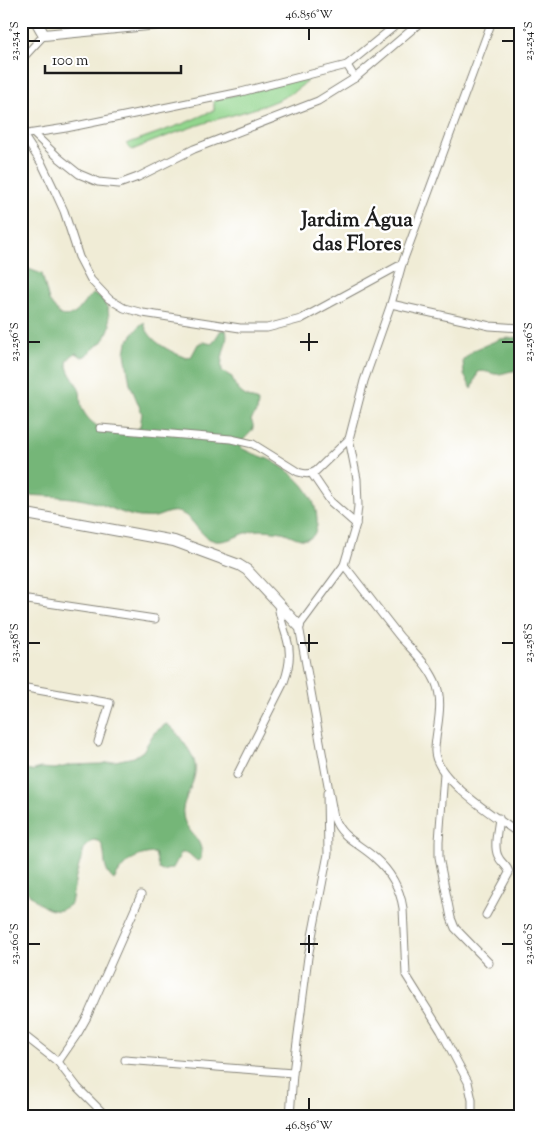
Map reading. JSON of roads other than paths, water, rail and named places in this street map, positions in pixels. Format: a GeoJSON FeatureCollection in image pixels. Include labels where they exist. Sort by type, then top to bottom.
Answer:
{"type":"FeatureCollection","features":[{"type":"Feature","properties":{"kind":"street"},"geometry":{"type":"LineString","coordinates":[[36,21],[44,36]]}},
{"type":"Feature","properties":{"kind":"street"},"geometry":{"type":"LineString","coordinates":[[21,60],[44,36],[189,21]]}},
{"type":"Feature","properties":{"kind":"street"},"geometry":{"type":"LineString","coordinates":[[401,21],[347,64],[241,92],[22,135],[42,164],[64,211],[79,257],[90,280],[109,299],[124,308],[144,314],[231,326],[266,328],[301,319],[402,264]]}},
{"type":"Feature","properties":{"kind":"street"},"geometry":{"type":"LineString","coordinates":[[34,134],[79,174],[98,182],[120,184],[194,149],[318,101],[355,78],[422,21]]}},
{"type":"Feature","properties":{"kind":"street"},"geometry":{"type":"LineString","coordinates":[[299,626],[344,565],[356,524],[358,506],[357,478],[349,439],[364,381],[391,304],[402,264],[492,21]]}},
{"type":"Feature","properties":{"kind":"street"},"geometry":{"type":"LineString","coordinates":[[347,64],[355,78]]}},
{"type":"Feature","properties":{"kind":"street"},"geometry":{"type":"LineString","coordinates":[[391,304],[490,326],[521,328]]}},
{"type":"Feature","properties":{"kind":"street"},"geometry":{"type":"LineString","coordinates":[[100,428],[231,439],[253,444],[298,472],[306,474],[312,474],[349,439]]}},
{"type":"Feature","properties":{"kind":"street"},"geometry":{"type":"LineString","coordinates":[[312,474],[330,502],[356,524]]}},
{"type":"Feature","properties":{"kind":"street"},"geometry":{"type":"LineString","coordinates":[[21,512],[174,541],[239,565],[247,570],[299,626],[337,826],[342,833],[375,857],[387,870],[401,898],[406,975],[441,1032],[468,1082],[472,1100],[472,1117]]}},
{"type":"Feature","properties":{"kind":"street"},"geometry":{"type":"LineString","coordinates":[[344,565],[401,638],[430,671],[437,684],[439,726],[434,752],[444,774],[521,835]]}},
{"type":"Feature","properties":{"kind":"street"},"geometry":{"type":"LineString","coordinates":[[21,599],[155,619]]}},
{"type":"Feature","properties":{"kind":"street"},"geometry":{"type":"LineString","coordinates":[[238,775],[284,682],[289,668],[288,641],[279,614],[278,602]]}},
{"type":"Feature","properties":{"kind":"street"},"geometry":{"type":"LineString","coordinates":[[21,687],[110,703],[98,742]]}},
{"type":"Feature","properties":{"kind":"street"},"geometry":{"type":"LineString","coordinates":[[444,774],[438,841],[439,857],[451,918],[455,928],[489,963]]}},
{"type":"Feature","properties":{"kind":"street"},"geometry":{"type":"LineString","coordinates":[[290,1117],[293,1073],[308,956],[328,854],[326,796],[329,788]]}},
{"type":"Feature","properties":{"kind":"street"},"geometry":{"type":"LineString","coordinates":[[486,915],[509,873],[508,868],[497,856],[499,818]]}},
{"type":"Feature","properties":{"kind":"street"},"geometry":{"type":"LineString","coordinates":[[58,1062],[87,1016],[141,895]]}},
{"type":"Feature","properties":{"kind":"street"},"geometry":{"type":"LineString","coordinates":[[21,1033],[58,1062],[78,1088],[107,1117]]}},
{"type":"Feature","properties":{"kind":"street"},"geometry":{"type":"LineString","coordinates":[[125,1060],[293,1073]]}},
{"type":"Feature","properties":{"kind":"street"},"geometry":{"type":"LineString","coordinates":[[285,1117],[291,1103]]}},
{"type":"Feature","properties":{"kind":"district","name":"Jardim Água das Flores"},"geometry":{"type":"Point","coordinates":[357,231]}}]}
